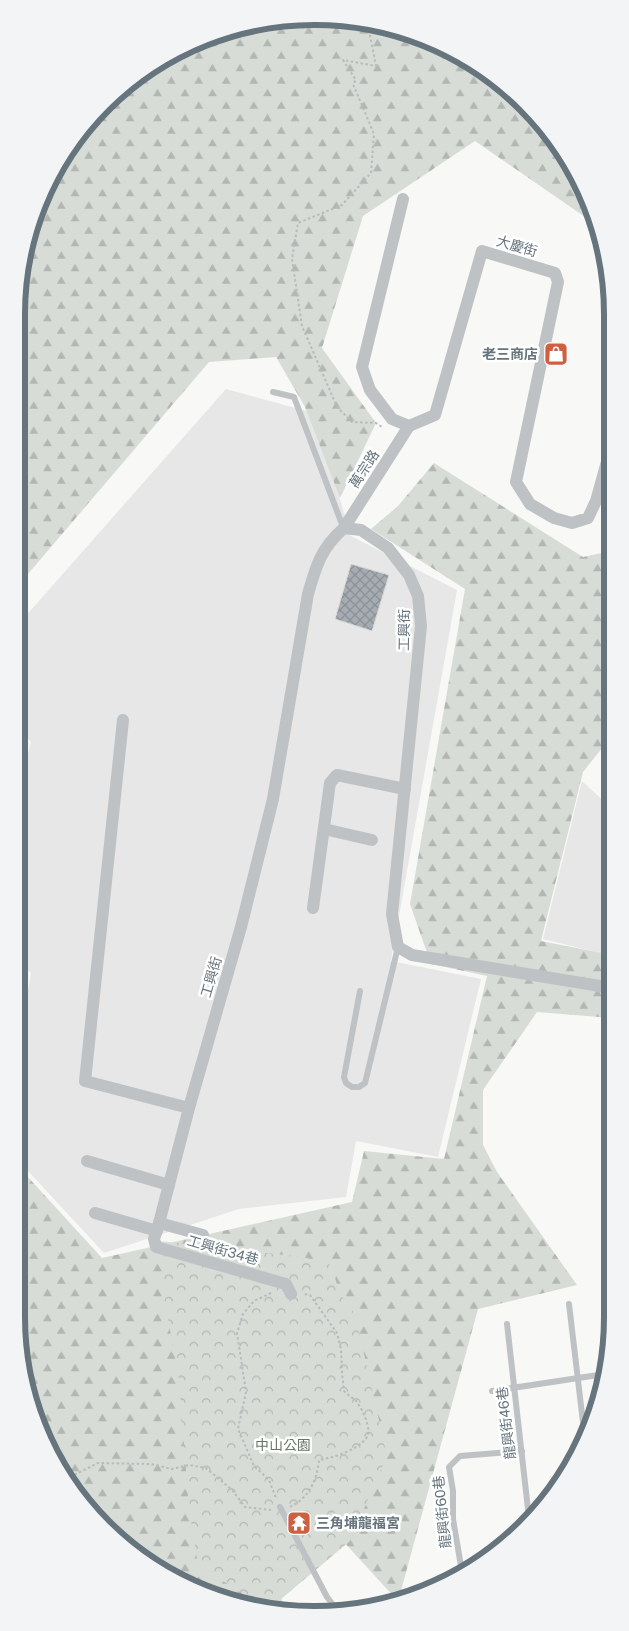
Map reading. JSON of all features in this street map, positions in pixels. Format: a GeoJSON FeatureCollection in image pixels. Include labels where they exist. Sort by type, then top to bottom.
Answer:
{"type":"FeatureCollection","features":[{"type":"Feature","properties":{"kind":"street"},"geometry":{"type":"LineString","coordinates":[[404,199],[362,366],[370,390],[392,419],[409,426]]}},
{"type":"Feature","properties":{"kind":"street","name":"大慶街"},"geometry":{"type":"LineString","coordinates":[[409,426],[435,414],[482,251],[555,273],[558,282],[516,482],[530,504],[554,518],[572,523],[588,518],[596,502],[604,473]]}},
{"type":"Feature","properties":{"kind":"street","name":"萬宗路"},"geometry":{"type":"LineString","coordinates":[[344,528],[409,426]]}},
{"type":"Feature","properties":{"kind":"street","name":"工興街"},"geometry":{"type":"LineString","coordinates":[[158,1227],[189,1108],[241,926],[273,799],[310,584],[316,566],[330,540],[344,528],[361,530],[388,548],[410,575],[418,596],[422,626],[392,914],[398,947]]}},
{"type":"Feature","properties":{"kind":"street"},"geometry":{"type":"LineString","coordinates":[[123,720],[85,1081],[189,1108]]}},
{"type":"Feature","properties":{"kind":"street"},"geometry":{"type":"LineString","coordinates":[[314,908],[330,783],[337,775],[405,788]]}},
{"type":"Feature","properties":{"kind":"street"},"geometry":{"type":"LineString","coordinates":[[324,829],[372,840]]}},
{"type":"Feature","properties":{"kind":"street"},"geometry":{"type":"LineString","coordinates":[[398,947],[412,955],[604,987]]}},
{"type":"Feature","properties":{"kind":"street"},"geometry":{"type":"LineString","coordinates":[[86,1161],[169,1185]]}},
{"type":"Feature","properties":{"kind":"street"},"geometry":{"type":"LineString","coordinates":[[95,1213],[203,1235]]}},
{"type":"Feature","properties":{"kind":"street","name":"工興街34巷"},"geometry":{"type":"LineString","coordinates":[[158,1227],[154,1239],[156,1247],[286,1284],[291,1294]]}},
{"type":"Feature","properties":{"kind":"lane"},"geometry":{"type":"LineString","coordinates":[[273,392],[294,397],[344,528]]}},
{"type":"Feature","properties":{"kind":"lane"},"geometry":{"type":"LineString","coordinates":[[360,991],[344,1078],[346,1083],[352,1088],[365,1084],[398,947]]}},
{"type":"Feature","properties":{"kind":"lane"},"geometry":{"type":"LineString","coordinates":[[569,1304],[583,1424]]}},
{"type":"Feature","properties":{"kind":"lane","name":"龍興街46巷"},"geometry":{"type":"LineString","coordinates":[[507,1324],[528,1511]]}},
{"type":"Feature","properties":{"kind":"lane"},"geometry":{"type":"LineString","coordinates":[[492,1391],[598,1375]]}},
{"type":"Feature","properties":{"kind":"lane","name":"龍興街60巷"},"geometry":{"type":"LineString","coordinates":[[461,1566],[453,1519],[453,1491],[449,1467],[460,1456],[522,1451]]}},
{"type":"Feature","properties":{"kind":"lane"},"geometry":{"type":"LineString","coordinates":[[280,1509],[327,1597],[333,1605]]}},
{"type":"Feature","properties":{"kind":"path"},"geometry":{"type":"LineString","coordinates":[[369,31],[376,66],[343,60],[356,80],[353,84],[374,134],[371,173],[342,204],[298,223],[292,259],[302,326],[337,407],[352,422],[376,423],[401,439]]}},
{"type":"Feature","properties":{"kind":"path"},"geometry":{"type":"LineString","coordinates":[[73,1475],[98,1463],[151,1464],[172,1469],[189,1465],[206,1468],[232,1490],[245,1507],[280,1509],[299,1502],[311,1488],[317,1475],[318,1460],[337,1457],[359,1444],[367,1437],[368,1431],[365,1416],[356,1401],[344,1391],[341,1349],[337,1333],[310,1295],[273,1292],[254,1301],[243,1314],[238,1333],[246,1392],[238,1429],[254,1466],[269,1480],[280,1509]]}},
{"type":"Feature","properties":{"kind":"shaded area"},"geometry":{"type":"Polygon","coordinates":[[[226,389],[314,413],[351,536],[457,590],[391,961],[481,979],[438,1157],[356,1141],[346,1197],[239,1209],[104,1253],[25,1168],[25,1010],[31,973],[25,969],[25,766],[31,742],[25,735],[25,617],[226,389]]]}},
{"type":"Feature","properties":{"kind":"shaded area"},"geometry":{"type":"Polygon","coordinates":[[[582,781],[604,801],[604,954],[543,939],[582,781]]]}},
{"type":"Feature","properties":{"kind":"green space"},"geometry":{"type":"Polygon","coordinates":[[[314,25],[352,27],[407,40],[413,45],[416,43],[425,47],[459,64],[491,85],[505,97],[544,138],[574,186],[587,217],[475,141],[363,216],[322,348],[376,423],[340,498],[305,407],[276,357],[209,362],[25,577],[25,314],[27,277],[40,221],[64,170],[85,138],[97,124],[138,85],[186,55],[221,40],[277,27],[314,25]]]}},
{"type":"Feature","properties":{"kind":"green space"},"geometry":{"type":"Polygon","coordinates":[[[434,463],[583,557],[604,552],[604,746],[583,772],[541,941],[604,953],[604,1017],[537,1012],[483,1090],[483,1145],[497,1172],[577,1285],[478,1309],[400,1593],[392,1595],[277,1469],[240,1475],[283,1604],[277,1604],[221,1591],[186,1576],[154,1557],[138,1546],[110,1521],[85,1493],[64,1461],[40,1410],[27,1354],[25,1316],[25,1174],[102,1258],[352,1202],[364,1151],[444,1159],[487,976],[431,964],[410,904],[465,589],[371,529],[398,506],[434,463]]]}},
{"type":"Feature","properties":{"kind":"green space","name":"中山公園"},"geometry":{"type":"Polygon","coordinates":[[[159,1241],[303,1257],[331,1265],[340,1294],[355,1314],[387,1456],[350,1541],[276,1604],[250,1598],[198,1565],[189,1509],[179,1380],[165,1302],[159,1241]]]}},
{"type":"Feature","properties":{"kind":"building"},"geometry":{"type":"Polygon","coordinates":[[[351,564],[389,575],[372,631],[335,619],[351,564]]]}},
{"type":"Feature","properties":{"kind":"place","name":"老三商店"},"geometry":{"type":"Point","coordinates":[556,354]}},
{"type":"Feature","properties":{"kind":"place","name":"三角埔龍福宮"},"geometry":{"type":"Point","coordinates":[299,1523]}}]}
